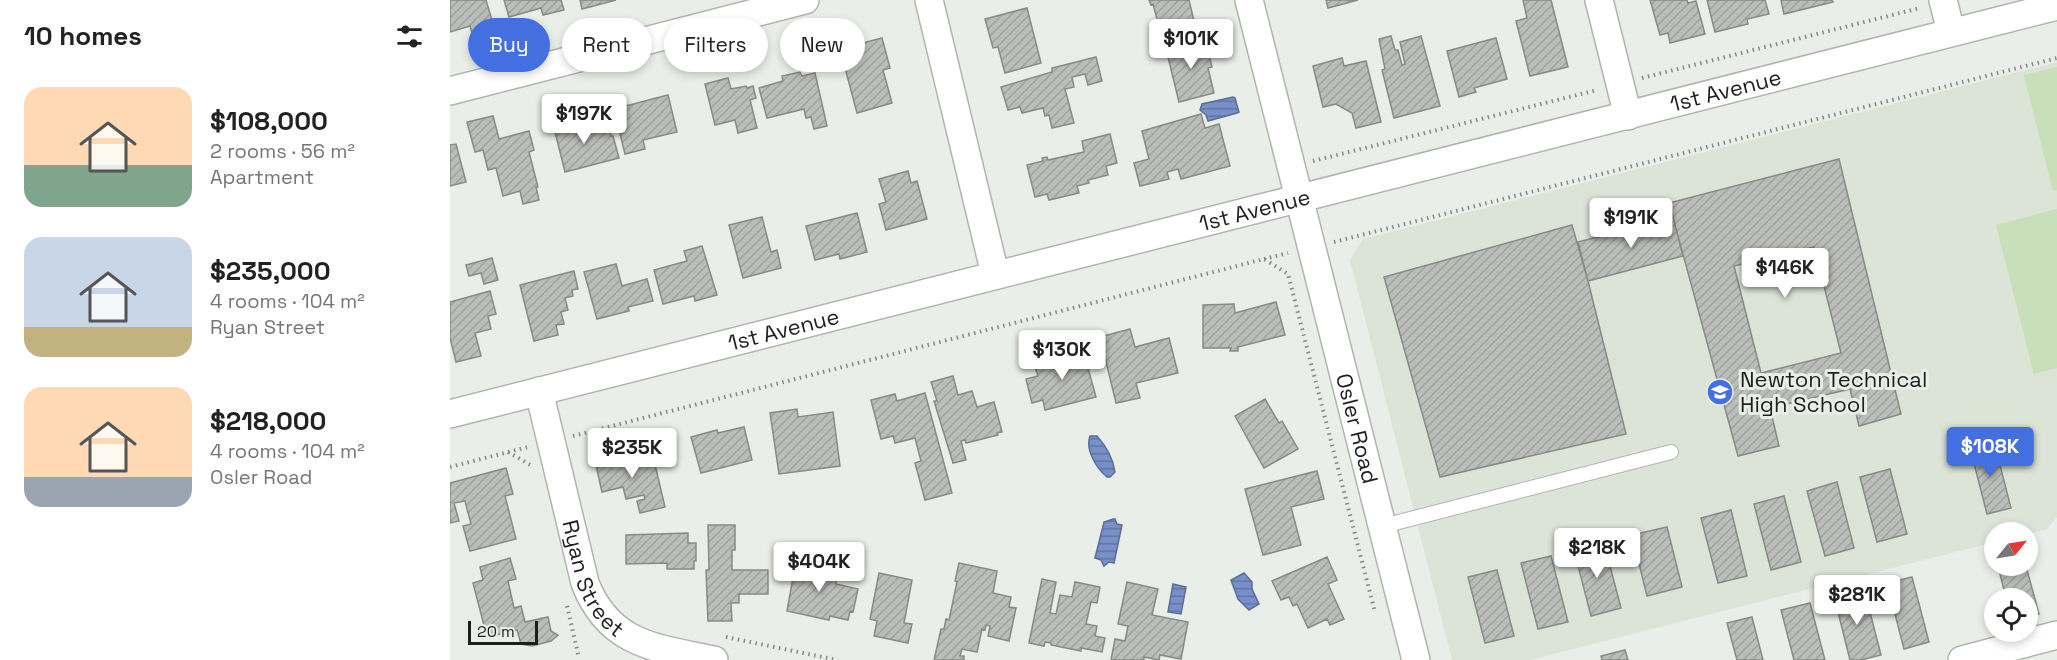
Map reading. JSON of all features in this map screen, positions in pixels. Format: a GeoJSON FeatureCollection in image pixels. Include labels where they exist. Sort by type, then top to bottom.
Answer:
{"type":"FeatureCollection","features":[{"type":"Feature","properties":{"kind":"street"},"geometry":{"type":"LineString","coordinates":[[450,91],[805,0]]}},
{"type":"Feature","properties":{"kind":"street"},"geometry":{"type":"LineString","coordinates":[[929,0],[995,274]]}},
{"type":"Feature","properties":{"kind":"street","name":"Osler Road"},"geometry":{"type":"LineString","coordinates":[[1249,0],[1416,660]]}},
{"type":"Feature","properties":{"kind":"street"},"geometry":{"type":"LineString","coordinates":[[1599,0],[1628,116]]}},
{"type":"Feature","properties":{"kind":"street"},"geometry":{"type":"LineString","coordinates":[[1943,0],[1951,32]]}},
{"type":"Feature","properties":{"kind":"street","name":"1st Avenue"},"geometry":{"type":"LineString","coordinates":[[450,414],[2057,6]]}},
{"type":"Feature","properties":{"kind":"street","name":"Ryan Street"},"geometry":{"type":"LineString","coordinates":[[539,391],[564,438],[585,583],[597,607],[625,635],[663,649],[719,648]]}},
{"type":"Feature","properties":{"kind":"street"},"geometry":{"type":"LineString","coordinates":[[1962,660],[2057,634]]}},
{"type":"Feature","properties":{"kind":"lane"},"geometry":{"type":"LineString","coordinates":[[1383,526],[1671,453]]}},
{"type":"Feature","properties":{"kind":"path"},"geometry":{"type":"LineString","coordinates":[[1312,247],[2057,58]]}},
{"type":"Feature","properties":{"kind":"path"},"geometry":{"type":"LineString","coordinates":[[450,467],[1264,259],[1288,274],[1376,615]]}},
{"type":"Feature","properties":{"kind":"path"},"geometry":{"type":"LineString","coordinates":[[564,438],[579,446]]}},
{"type":"Feature","properties":{"kind":"path"},"geometry":{"type":"LineString","coordinates":[[508,452],[532,466]]}},
{"type":"Feature","properties":{"kind":"path"},"geometry":{"type":"LineString","coordinates":[[719,648],[837,660]]}},
{"type":"Feature","properties":{"kind":"shaded area","name":"Newton Technical High School"},"geometry":{"type":"Polygon","coordinates":[[[2057,62],[2057,517],[2047,529],[2038,531],[2038,522],[1984,522],[1984,545],[1530,660],[1452,660],[1350,260],[1363,239],[2057,62]]]}},
{"type":"Feature","properties":{"kind":"green space"},"geometry":{"type":"Polygon","coordinates":[[[2057,67],[2057,190],[2053,191],[2024,75],[2057,67]]]}},
{"type":"Feature","properties":{"kind":"green space"},"geometry":{"type":"Polygon","coordinates":[[[2057,209],[2057,368],[2034,374],[1996,225],[2057,209]]]}},
{"type":"Feature","properties":{"kind":"water"},"geometry":{"type":"Polygon","coordinates":[[[1233,97],[1239,112],[1237,113],[1208,121],[1206,115],[1200,110],[1202,104],[1233,97]]]}},
{"type":"Feature","properties":{"kind":"water"},"geometry":{"type":"Polygon","coordinates":[[[1090,436],[1097,436],[1109,452],[1115,472],[1110,477],[1103,473],[1092,458],[1089,447],[1090,436]]]}},
{"type":"Feature","properties":{"kind":"water"},"geometry":{"type":"Polygon","coordinates":[[[1113,519],[1117,524],[1122,525],[1114,563],[1109,562],[1104,566],[1101,560],[1095,558],[1104,522],[1113,519]]]}},
{"type":"Feature","properties":{"kind":"water"},"geometry":{"type":"Polygon","coordinates":[[[1244,573],[1252,582],[1252,589],[1259,604],[1249,610],[1238,599],[1231,580],[1244,573]]]}},
{"type":"Feature","properties":{"kind":"water"},"geometry":{"type":"Polygon","coordinates":[[[1173,584],[1186,587],[1181,614],[1168,612],[1173,584]]]}},
{"type":"Feature","properties":{"kind":"building"},"geometry":{"type":"Polygon","coordinates":[[[450,0],[486,0],[491,18],[468,18],[468,27],[450,32],[450,0]]]}},
{"type":"Feature","properties":{"kind":"building"},"geometry":{"type":"Polygon","coordinates":[[[504,0],[561,0],[564,10],[543,15],[541,8],[509,17],[504,0]]]}},
{"type":"Feature","properties":{"kind":"building"},"geometry":{"type":"Polygon","coordinates":[[[580,0],[616,0],[582,9],[580,0]]]}},
{"type":"Feature","properties":{"kind":"building"},"geometry":{"type":"Polygon","coordinates":[[[1149,0],[1189,0],[1195,25],[1161,34],[1153,4],[1151,5],[1149,0]]]}},
{"type":"Feature","properties":{"kind":"building"},"geometry":{"type":"Polygon","coordinates":[[[1326,0],[1358,0],[1328,8],[1326,0]]]}},
{"type":"Feature","properties":{"kind":"building"},"geometry":{"type":"Polygon","coordinates":[[[1523,0],[1551,0],[1568,67],[1530,76],[1516,21],[1527,18],[1523,0]]]}},
{"type":"Feature","properties":{"kind":"building"},"geometry":{"type":"Polygon","coordinates":[[[1650,0],[1687,0],[1688,3],[1696,1],[1705,34],[1670,43],[1668,33],[1660,35],[1650,0]]]}},
{"type":"Feature","properties":{"kind":"building"},"geometry":{"type":"Polygon","coordinates":[[[1707,0],[1765,0],[1769,14],[1747,19],[1748,24],[1715,32],[1707,0]]]}},
{"type":"Feature","properties":{"kind":"building"},"geometry":{"type":"Polygon","coordinates":[[[1781,0],[1832,0],[1833,2],[1784,14],[1781,0]]]}},
{"type":"Feature","properties":{"kind":"building"},"geometry":{"type":"Polygon","coordinates":[[[1027,8],[1041,63],[1005,73],[998,47],[993,48],[985,19],[1027,8]]]}},
{"type":"Feature","properties":{"kind":"building"},"geometry":{"type":"Polygon","coordinates":[[[1391,36],[1402,65],[1405,64],[1400,42],[1421,36],[1440,106],[1394,118],[1382,70],[1385,69],[1379,39],[1391,36]]]}},
{"type":"Feature","properties":{"kind":"building"},"geometry":{"type":"Polygon","coordinates":[[[882,38],[890,68],[883,70],[892,103],[857,113],[846,72],[865,72],[865,42],[882,38]]]}},
{"type":"Feature","properties":{"kind":"building"},"geometry":{"type":"Polygon","coordinates":[[[1496,38],[1507,79],[1474,88],[1476,92],[1459,97],[1447,51],[1496,38]]]}},
{"type":"Feature","properties":{"kind":"building"},"geometry":{"type":"Polygon","coordinates":[[[1205,39],[1212,67],[1208,68],[1214,93],[1179,102],[1166,49],[1205,39]]]}},
{"type":"Feature","properties":{"kind":"building"},"geometry":{"type":"Polygon","coordinates":[[[1096,57],[1102,81],[1088,85],[1085,74],[1072,77],[1074,87],[1065,89],[1074,123],[1052,128],[1049,115],[1045,116],[1043,108],[1022,113],[1020,107],[1008,110],[1001,87],[1052,72],[1052,68],[1096,57]]]}},
{"type":"Feature","properties":{"kind":"building"},"geometry":{"type":"Polygon","coordinates":[[[1342,58],[1344,66],[1366,61],[1381,122],[1356,128],[1352,113],[1336,104],[1323,107],[1313,66],[1342,58]]]}},
{"type":"Feature","properties":{"kind":"building"},"geometry":{"type":"Polygon","coordinates":[[[800,72],[802,76],[815,73],[827,126],[814,129],[811,117],[806,118],[804,109],[767,118],[759,88],[783,81],[782,76],[800,72]]]}},
{"type":"Feature","properties":{"kind":"building"},"geometry":{"type":"Polygon","coordinates":[[[728,78],[731,89],[753,86],[756,98],[750,100],[757,128],[738,133],[735,120],[715,125],[705,84],[728,78]]]}},
{"type":"Feature","properties":{"kind":"building"},"geometry":{"type":"Polygon","coordinates":[[[668,95],[677,132],[643,140],[645,149],[625,154],[614,109],[668,95]]]}},
{"type":"Feature","properties":{"kind":"building"},"geometry":{"type":"Polygon","coordinates":[[[1201,114],[1205,128],[1219,124],[1230,166],[1181,179],[1178,169],[1167,172],[1169,179],[1140,186],[1134,163],[1149,159],[1142,131],[1201,114]]]}},
{"type":"Feature","properties":{"kind":"building"},"geometry":{"type":"Polygon","coordinates":[[[493,116],[499,139],[529,131],[534,150],[529,152],[539,200],[523,204],[520,191],[503,196],[496,168],[488,170],[483,150],[475,152],[467,122],[493,116]]]}},
{"type":"Feature","properties":{"kind":"building"},"geometry":{"type":"Polygon","coordinates":[[[581,117],[584,130],[602,125],[604,133],[610,131],[619,158],[565,172],[553,124],[581,117]]]}},
{"type":"Feature","properties":{"kind":"building"},"geometry":{"type":"Polygon","coordinates":[[[1110,134],[1117,163],[1106,166],[1108,175],[1088,180],[1089,183],[1077,186],[1079,193],[1049,200],[1047,194],[1035,197],[1027,165],[1043,161],[1042,158],[1047,157],[1048,160],[1084,152],[1082,141],[1110,134]]]}},
{"type":"Feature","properties":{"kind":"building"},"geometry":{"type":"Polygon","coordinates":[[[456,144],[466,182],[450,186],[450,145],[456,144]]]}},
{"type":"Feature","properties":{"kind":"building","name":"Newton Technical High School"},"geometry":{"type":"Polygon","coordinates":[[[1839,159],[1901,414],[1859,426],[1850,389],[1770,408],[1779,446],[1738,456],[1669,203],[1839,159]],[[1814,247],[1734,266],[1761,373],[1841,353],[1814,247]]]}},
{"type":"Feature","properties":{"kind":"building"},"geometry":{"type":"Polygon","coordinates":[[[908,171],[911,183],[917,181],[927,219],[886,230],[879,204],[886,202],[879,179],[908,171]]]}},
{"type":"Feature","properties":{"kind":"building"},"geometry":{"type":"Polygon","coordinates":[[[857,213],[867,252],[840,259],[839,254],[815,260],[806,226],[857,213]]]}},
{"type":"Feature","properties":{"kind":"building"},"geometry":{"type":"Polygon","coordinates":[[[762,217],[771,252],[777,250],[781,268],[743,278],[729,225],[762,217]]]}},
{"type":"Feature","properties":{"kind":"building"},"geometry":{"type":"Polygon","coordinates":[[[1673,217],[1683,256],[1588,281],[1578,242],[1673,217]]]}},
{"type":"Feature","properties":{"kind":"building"},"geometry":{"type":"Polygon","coordinates":[[[1572,225],[1626,434],[1440,477],[1384,277],[1572,225]]]}},
{"type":"Feature","properties":{"kind":"building"},"geometry":{"type":"Polygon","coordinates":[[[702,246],[717,295],[695,301],[694,296],[663,304],[654,270],[687,261],[684,251],[702,246]]]}},
{"type":"Feature","properties":{"kind":"building"},"geometry":{"type":"Polygon","coordinates":[[[492,258],[498,280],[484,284],[481,273],[469,276],[466,265],[492,258]]]}},
{"type":"Feature","properties":{"kind":"building"},"geometry":{"type":"Polygon","coordinates":[[[616,264],[622,286],[647,279],[653,301],[628,307],[629,311],[597,319],[584,272],[616,264]]]}},
{"type":"Feature","properties":{"kind":"building"},"geometry":{"type":"Polygon","coordinates":[[[574,271],[578,289],[572,290],[573,296],[565,298],[568,310],[561,312],[564,324],[556,325],[558,335],[534,341],[520,285],[574,271]]]}},
{"type":"Feature","properties":{"kind":"building"},"geometry":{"type":"Polygon","coordinates":[[[490,291],[496,314],[488,316],[491,329],[475,333],[481,356],[456,362],[450,338],[450,302],[490,291]]]}},
{"type":"Feature","properties":{"kind":"building"},"geometry":{"type":"Polygon","coordinates":[[[1276,302],[1285,335],[1238,347],[1238,351],[1230,351],[1231,348],[1203,348],[1203,305],[1234,304],[1235,313],[1276,302]]]}},
{"type":"Feature","properties":{"kind":"building"},"geometry":{"type":"Polygon","coordinates":[[[1130,329],[1135,347],[1169,338],[1178,373],[1136,383],[1140,398],[1116,403],[1100,337],[1130,329]]]}},
{"type":"Feature","properties":{"kind":"building"},"geometry":{"type":"Polygon","coordinates":[[[1083,350],[1096,397],[1045,410],[1043,400],[1032,403],[1026,379],[1038,376],[1035,367],[1039,366],[1037,361],[1083,350]]]}},
{"type":"Feature","properties":{"kind":"building"},"geometry":{"type":"Polygon","coordinates":[[[953,376],[958,395],[972,391],[977,407],[994,402],[1002,432],[966,443],[965,440],[961,441],[966,460],[953,463],[934,401],[937,401],[931,382],[953,376]]]}},
{"type":"Feature","properties":{"kind":"building"},"geometry":{"type":"Polygon","coordinates":[[[925,393],[952,493],[925,500],[915,463],[921,461],[915,438],[895,443],[893,436],[881,439],[871,400],[895,394],[897,401],[925,393]]]}},
{"type":"Feature","properties":{"kind":"building"},"geometry":{"type":"Polygon","coordinates":[[[1265,399],[1279,423],[1282,421],[1298,449],[1264,468],[1235,416],[1265,399]]]}},
{"type":"Feature","properties":{"kind":"building"},"geometry":{"type":"Polygon","coordinates":[[[797,409],[798,417],[833,412],[840,466],[779,474],[770,413],[797,409]]]}},
{"type":"Feature","properties":{"kind":"building"},"geometry":{"type":"Polygon","coordinates":[[[744,427],[752,460],[701,473],[691,437],[717,430],[718,433],[744,427]]]}},
{"type":"Feature","properties":{"kind":"building"},"geometry":{"type":"Polygon","coordinates":[[[1994,442],[2011,508],[1987,514],[1970,448],[1994,442]]]}},
{"type":"Feature","properties":{"kind":"building"},"geometry":{"type":"Polygon","coordinates":[[[628,453],[629,459],[653,456],[665,507],[640,513],[637,501],[645,499],[644,495],[626,499],[623,487],[602,492],[595,461],[628,453]]]}},
{"type":"Feature","properties":{"kind":"building"},"geometry":{"type":"Polygon","coordinates":[[[506,468],[513,494],[505,496],[516,539],[470,551],[463,526],[471,524],[465,501],[454,503],[459,521],[450,523],[450,483],[506,468]]]}},
{"type":"Feature","properties":{"kind":"building"},"geometry":{"type":"Polygon","coordinates":[[[1890,469],[1907,534],[1877,542],[1860,477],[1890,469]]]}},
{"type":"Feature","properties":{"kind":"building"},"geometry":{"type":"Polygon","coordinates":[[[1317,471],[1324,499],[1291,507],[1301,545],[1263,555],[1245,489],[1317,471]]]}},
{"type":"Feature","properties":{"kind":"building"},"geometry":{"type":"Polygon","coordinates":[[[1837,482],[1854,548],[1825,556],[1807,491],[1837,482]]]}},
{"type":"Feature","properties":{"kind":"building"},"geometry":{"type":"Polygon","coordinates":[[[1784,496],[1801,562],[1771,570],[1754,504],[1784,496]]]}},
{"type":"Feature","properties":{"kind":"building"},"geometry":{"type":"Polygon","coordinates":[[[1731,510],[1747,576],[1718,583],[1701,518],[1731,510]]]}},
{"type":"Feature","properties":{"kind":"building"},"geometry":{"type":"Polygon","coordinates":[[[708,525],[735,525],[732,570],[768,570],[768,594],[739,594],[739,603],[731,603],[732,621],[708,621],[706,570],[709,570],[708,525]]]}},
{"type":"Feature","properties":{"kind":"building"},"geometry":{"type":"Polygon","coordinates":[[[1667,527],[1682,587],[1647,596],[1632,535],[1667,527]]]}},
{"type":"Feature","properties":{"kind":"building"},"geometry":{"type":"Polygon","coordinates":[[[688,533],[688,543],[696,543],[694,569],[667,569],[667,563],[626,564],[626,535],[688,533]]]}},
{"type":"Feature","properties":{"kind":"building"},"geometry":{"type":"Polygon","coordinates":[[[1604,543],[1621,608],[1591,616],[1574,550],[1604,543]]]}},
{"type":"Feature","properties":{"kind":"building"},"geometry":{"type":"Polygon","coordinates":[[[797,555],[816,560],[814,571],[826,573],[824,577],[836,580],[836,584],[858,589],[853,612],[850,611],[848,620],[830,616],[829,620],[787,611],[797,555]]]}},
{"type":"Feature","properties":{"kind":"building"},"geometry":{"type":"Polygon","coordinates":[[[1551,556],[1568,622],[1538,629],[1521,563],[1551,556]]]}},
{"type":"Feature","properties":{"kind":"building"},"geometry":{"type":"Polygon","coordinates":[[[1327,557],[1337,580],[1328,584],[1344,619],[1330,625],[1327,619],[1308,628],[1297,604],[1293,606],[1289,597],[1281,600],[1272,581],[1327,557]]]}},
{"type":"Feature","properties":{"kind":"building"},"geometry":{"type":"Polygon","coordinates":[[[510,558],[516,579],[508,581],[514,608],[521,606],[525,622],[548,617],[551,631],[558,635],[551,641],[532,646],[521,644],[517,630],[487,637],[473,583],[483,580],[480,567],[510,558]]]}},
{"type":"Feature","properties":{"kind":"building"},"geometry":{"type":"Polygon","coordinates":[[[959,563],[997,571],[993,593],[1011,597],[1009,607],[1016,608],[1009,641],[988,636],[990,626],[986,625],[985,630],[982,629],[977,652],[962,649],[960,656],[964,656],[964,660],[934,660],[941,629],[944,629],[946,619],[949,620],[959,563]]]}},
{"type":"Feature","properties":{"kind":"building"},"geometry":{"type":"Polygon","coordinates":[[[1497,570],[1514,636],[1485,643],[1468,577],[1497,570]]]}},
{"type":"Feature","properties":{"kind":"building"},"geometry":{"type":"Polygon","coordinates":[[[879,573],[912,580],[904,623],[912,624],[908,643],[874,636],[877,621],[870,619],[879,573]]]}},
{"type":"Feature","properties":{"kind":"building"},"geometry":{"type":"Polygon","coordinates":[[[2000,576],[2029,576],[2032,588],[2004,588],[2000,576]]]}},
{"type":"Feature","properties":{"kind":"building"},"geometry":{"type":"Polygon","coordinates":[[[1912,577],[1929,642],[1904,649],[1887,583],[1912,577]]]}},
{"type":"Feature","properties":{"kind":"building"},"geometry":{"type":"Polygon","coordinates":[[[1042,579],[1056,582],[1050,613],[1056,614],[1060,595],[1072,597],[1075,582],[1100,587],[1097,603],[1091,602],[1086,624],[1097,626],[1095,636],[1105,638],[1102,652],[1081,648],[1081,651],[1045,642],[1044,646],[1029,643],[1042,579]]]}},
{"type":"Feature","properties":{"kind":"building"},"geometry":{"type":"Polygon","coordinates":[[[1127,582],[1158,589],[1152,615],[1188,622],[1181,659],[1160,655],[1159,660],[1144,657],[1144,660],[1111,660],[1115,639],[1125,641],[1128,626],[1118,624],[1127,582]]]}},
{"type":"Feature","properties":{"kind":"building"},"geometry":{"type":"Polygon","coordinates":[[[1864,589],[1881,655],[1850,660],[1834,596],[1864,589]]]}},
{"type":"Feature","properties":{"kind":"building"},"geometry":{"type":"Polygon","coordinates":[[[1810,603],[1825,660],[1794,660],[1781,610],[1810,603]]]}},
{"type":"Feature","properties":{"kind":"building"},"geometry":{"type":"Polygon","coordinates":[[[1752,617],[1763,660],[1737,660],[1727,623],[1752,617]]]}},
{"type":"Feature","properties":{"kind":"building"},"geometry":{"type":"Polygon","coordinates":[[[1625,650],[1628,660],[1602,660],[1601,656],[1625,650]]]}},
{"type":"Feature","properties":{"kind":"place","name":"Newton Technical High School"},"geometry":{"type":"Point","coordinates":[1720,392]}}]}
